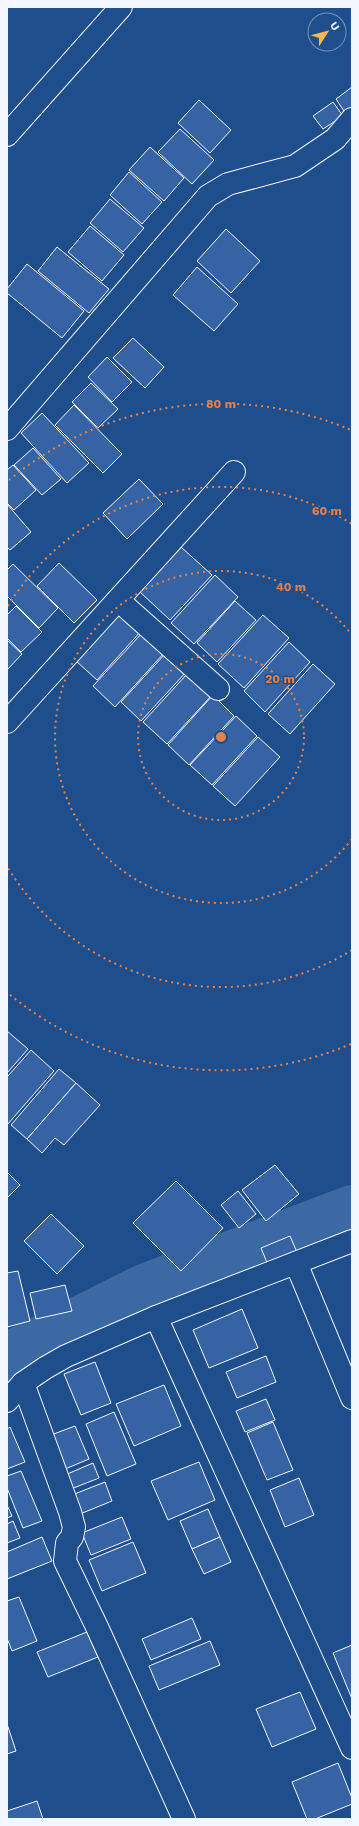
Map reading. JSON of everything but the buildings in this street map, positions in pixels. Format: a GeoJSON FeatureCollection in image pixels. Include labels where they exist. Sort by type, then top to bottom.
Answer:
{"type":"FeatureCollection","features":[{"type":"Feature","properties":{"kind":"street"},"geometry":{"type":"LineString","coordinates":[[7,135],[121,7]]}},
{"type":"Feature","properties":{"kind":"street"},"geometry":{"type":"LineString","coordinates":[[7,429],[208,196],[228,184],[295,166],[335,139],[352,119]]}},
{"type":"Feature","properties":{"kind":"street"},"geometry":{"type":"LineString","coordinates":[[7,722],[234,472]]}},
{"type":"Feature","properties":{"kind":"street"},"geometry":{"type":"LineString","coordinates":[[118,600],[218,688]]}},
{"type":"Feature","properties":{"kind":"street"},"geometry":{"type":"LineString","coordinates":[[7,1401],[23,1383],[66,1356],[156,1317],[352,1241]]}},
{"type":"Feature","properties":{"kind":"street"},"geometry":{"type":"LineString","coordinates":[[296,1263],[352,1398]]}},
{"type":"Feature","properties":{"kind":"street"},"geometry":{"type":"LineString","coordinates":[[156,1317],[352,1748]]}},
{"type":"Feature","properties":{"kind":"street"},"geometry":{"type":"LineString","coordinates":[[23,1383],[74,1527],[72,1537],[67,1543],[65,1561],[97,1627],[184,1819]]}},
{"type":"Feature","properties":{"kind":"waterway"},"geometry":{"type":"LineString","coordinates":[[7,1358],[144,1289],[352,1210]]}}]}
